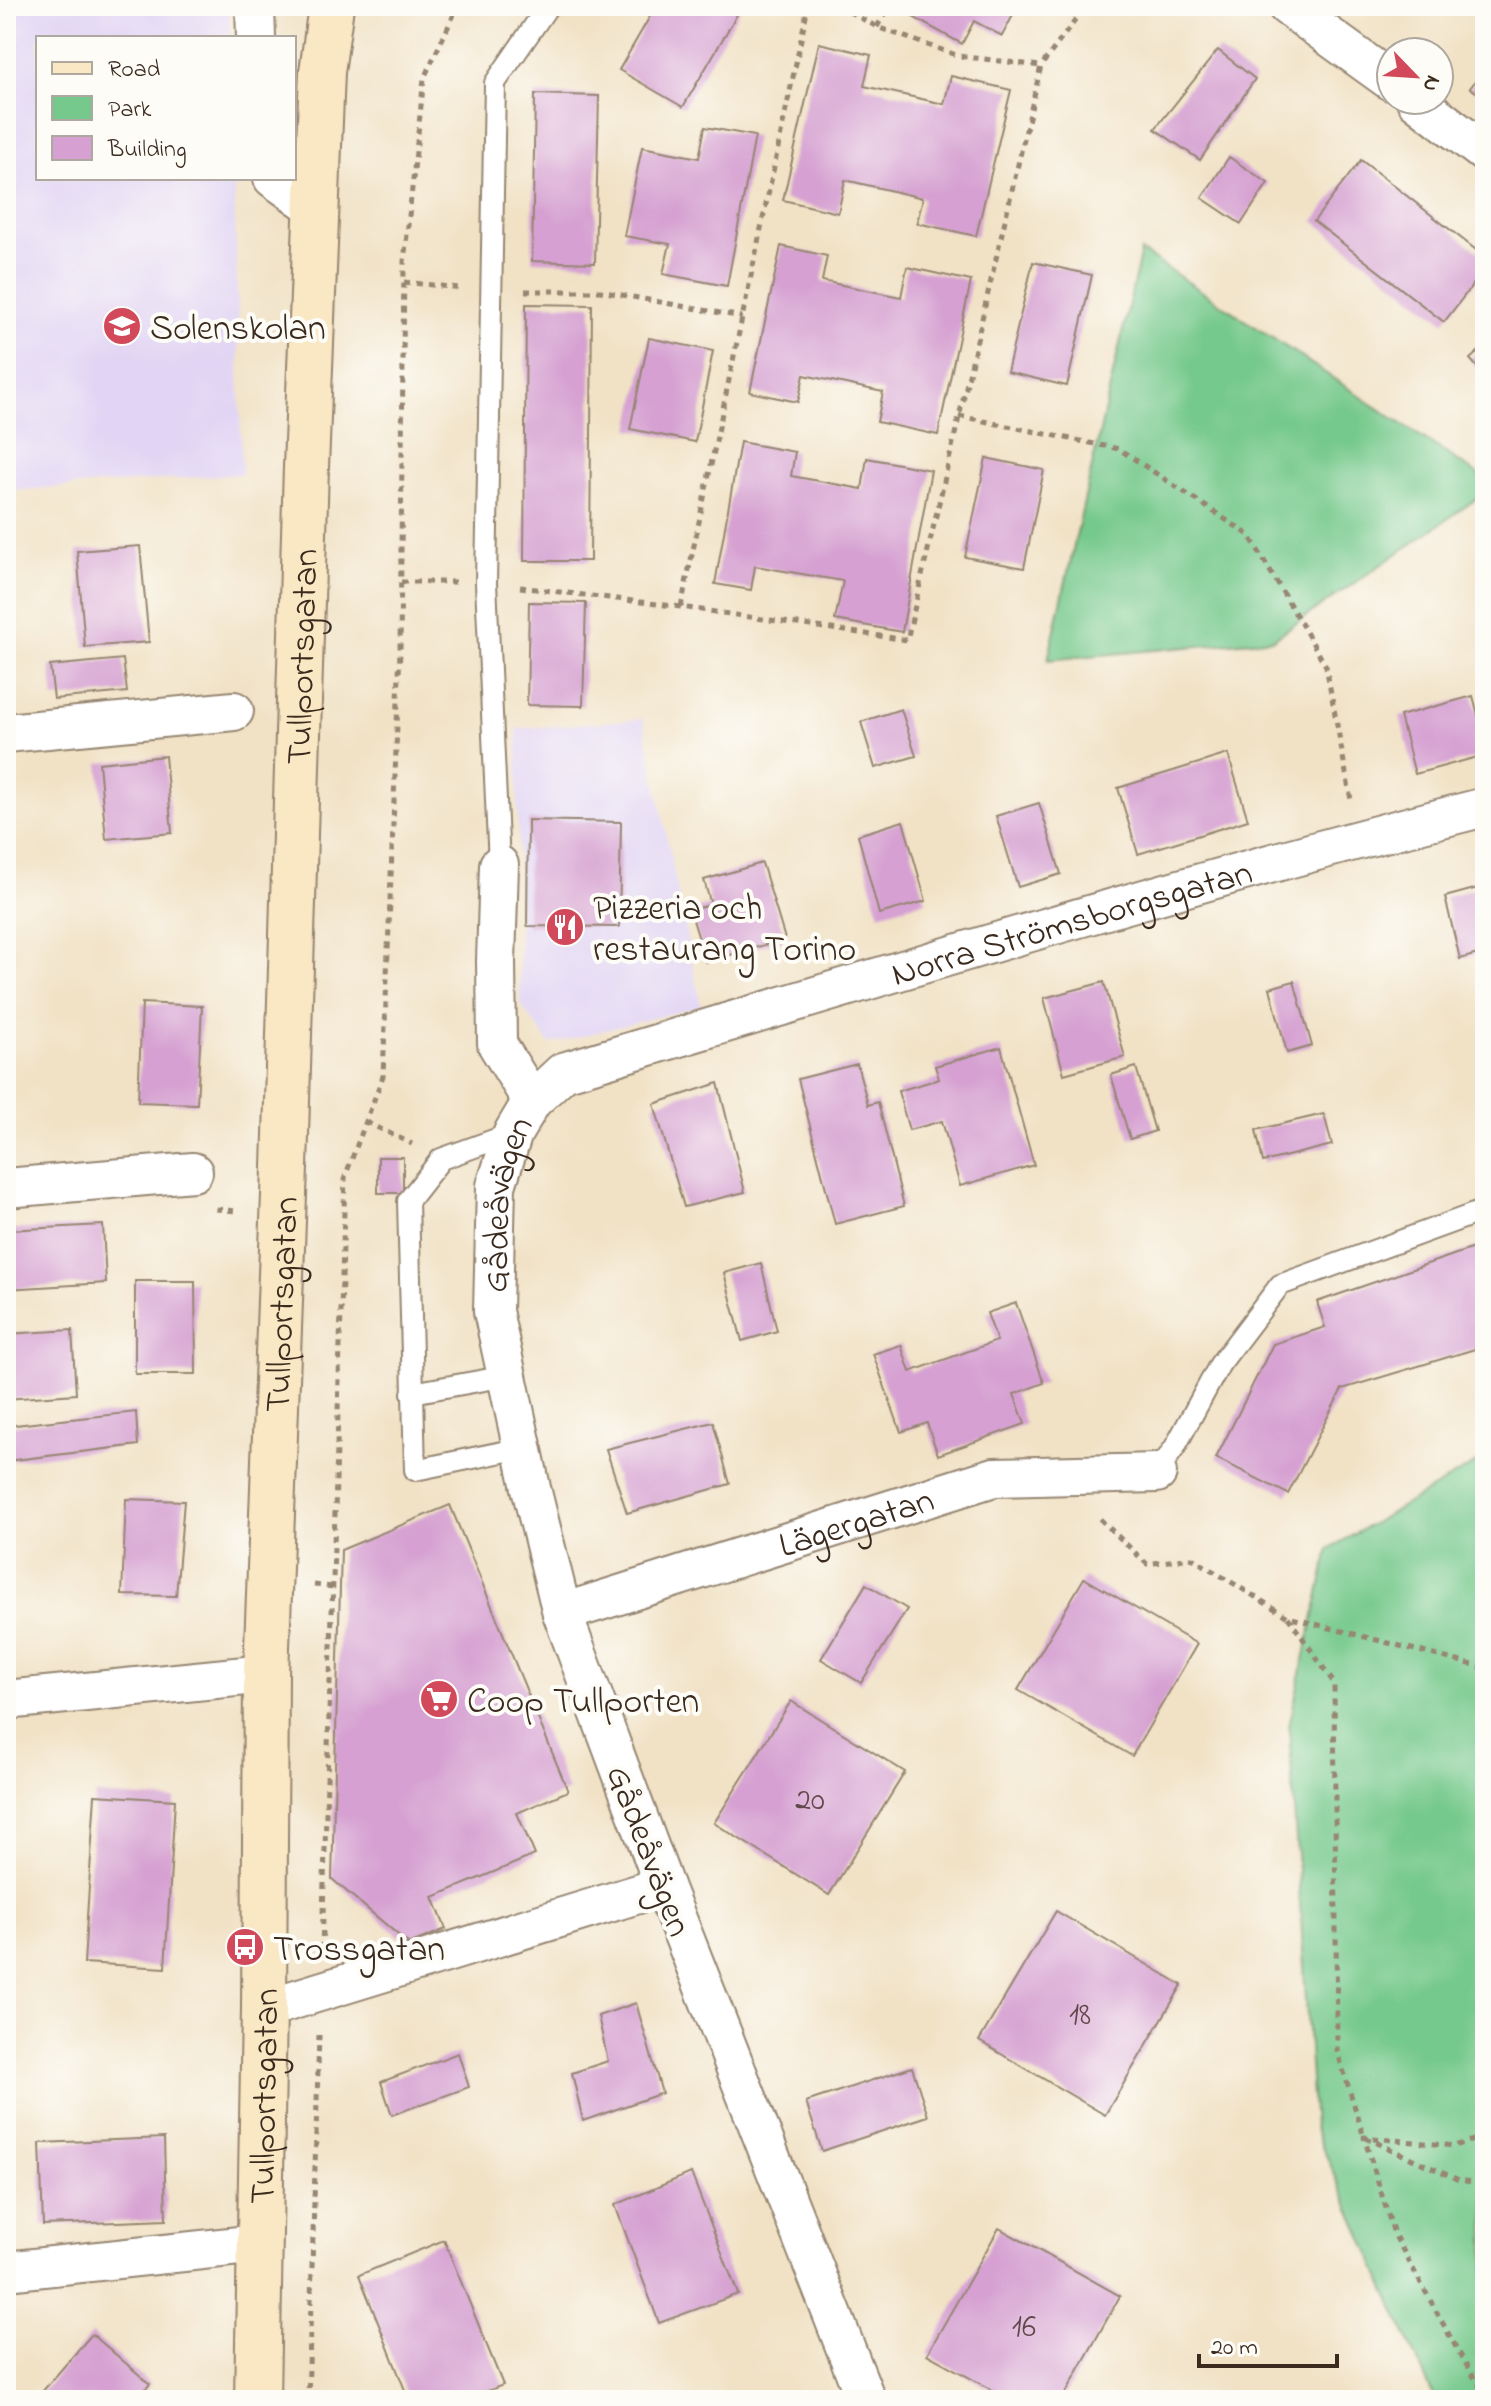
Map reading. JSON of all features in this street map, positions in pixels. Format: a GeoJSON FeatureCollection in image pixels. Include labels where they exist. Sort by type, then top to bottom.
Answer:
{"type":"FeatureCollection","features":[{"type":"Feature","properties":{"kind":"main road","name":"Tullportsgatan"},"geometry":{"type":"LineString","coordinates":[[257,2400],[266,1674],[322,72],[331,6]]}},
{"type":"Feature","properties":{"kind":"street"},"geometry":{"type":"LineString","coordinates":[[255,6],[256,36]]}},
{"type":"Feature","properties":{"kind":"street"},"geometry":{"type":"LineString","coordinates":[[1287,6],[1375,69]]}},
{"type":"Feature","properties":{"kind":"street"},"geometry":{"type":"LineString","coordinates":[[1437,116],[1485,153]]}},
{"type":"Feature","properties":{"kind":"street"},"geometry":{"type":"LineString","coordinates":[[276,180],[317,209]]}},
{"type":"Feature","properties":{"kind":"street"},"geometry":{"type":"LineString","coordinates":[[6,733],[234,711]]}},
{"type":"Feature","properties":{"kind":"street","name":"Norra Strömsborgsgatan"},"geometry":{"type":"LineString","coordinates":[[532,1101],[563,1072],[1041,929],[1359,839],[1485,807]]}},
{"type":"Feature","properties":{"kind":"street"},"geometry":{"type":"LineString","coordinates":[[499,865],[497,1044],[532,1101]]}},
{"type":"Feature","properties":{"kind":"street","name":"Gådeåvägen"},"geometry":{"type":"LineString","coordinates":[[532,1101],[513,1133],[496,1186],[493,1311],[562,1613],[664,1886],[866,2400]]}},
{"type":"Feature","properties":{"kind":"street"},"geometry":{"type":"LineString","coordinates":[[6,1188],[193,1172]]}},
{"type":"Feature","properties":{"kind":"street","name":"Lägergatan"},"geometry":{"type":"LineString","coordinates":[[562,1613],[994,1477],[1157,1473]]}},
{"type":"Feature","properties":{"kind":"street"},"geometry":{"type":"LineString","coordinates":[[6,1700],[266,1674]]}},
{"type":"Feature","properties":{"kind":"street"},"geometry":{"type":"LineString","coordinates":[[264,2009],[664,1886]]}},
{"type":"Feature","properties":{"kind":"street"},"geometry":{"type":"LineString","coordinates":[[6,2271],[258,2244]]}},
{"type":"Feature","properties":{"kind":"lane"},"geometry":{"type":"LineString","coordinates":[[499,865],[486,583],[495,83],[548,6]]}},
{"type":"Feature","properties":{"kind":"lane"},"geometry":{"type":"LineString","coordinates":[[513,1133],[441,1159],[408,1201],[415,1470],[522,1448]]}},
{"type":"Feature","properties":{"kind":"lane"},"geometry":{"type":"LineString","coordinates":[[1157,1473],[1175,1447],[1220,1364],[1280,1285],[1485,1210]]}},
{"type":"Feature","properties":{"kind":"lane"},"geometry":{"type":"LineString","coordinates":[[412,1393],[507,1376]]}},
{"type":"Feature","properties":{"kind":"path"},"geometry":{"type":"LineString","coordinates":[[331,1649],[345,1177],[383,1076],[401,582],[404,282],[424,78],[458,6]]}},
{"type":"Feature","properties":{"kind":"path"},"geometry":{"type":"LineString","coordinates":[[681,607],[808,6]]}},
{"type":"Feature","properties":{"kind":"path"},"geometry":{"type":"LineString","coordinates":[[839,6],[877,27],[959,56],[1041,66]]}},
{"type":"Feature","properties":{"kind":"path"},"geometry":{"type":"LineString","coordinates":[[877,27],[889,6]]}},
{"type":"Feature","properties":{"kind":"path"},"geometry":{"type":"LineString","coordinates":[[401,582],[486,583],[907,640],[1041,66],[1086,6]]}},
{"type":"Feature","properties":{"kind":"path"},"geometry":{"type":"LineString","coordinates":[[404,282],[491,291],[600,291],[742,317]]}},
{"type":"Feature","properties":{"kind":"path"},"geometry":{"type":"LineString","coordinates":[[959,416],[1119,449],[1249,535],[1326,666],[1359,839]]}},
{"type":"Feature","properties":{"kind":"path"},"geometry":{"type":"LineString","coordinates":[[366,1122],[441,1159]]}},
{"type":"Feature","properties":{"kind":"path"},"geometry":{"type":"LineString","coordinates":[[1157,1473],[1099,1520],[1147,1564],[1192,1558],[1288,1617],[1485,1668]]}},
{"type":"Feature","properties":{"kind":"path"},"geometry":{"type":"LineString","coordinates":[[1288,1617],[1334,1683],[1337,2050],[1394,2234],[1485,2395]]}},
{"type":"Feature","properties":{"kind":"path"},"geometry":{"type":"LineString","coordinates":[[1364,2137],[1455,2146],[1485,2136]]}},
{"type":"Feature","properties":{"kind":"path"},"geometry":{"type":"LineString","coordinates":[[1364,2137],[1459,2180],[1485,2184]]}},
{"type":"Feature","properties":{"kind":"shaded area","name":"Solenskolan"},"geometry":{"type":"Polygon","coordinates":[[[6,6],[229,6],[230,36],[36,36],[36,180],[234,180],[242,474],[6,491],[6,6]]]}},
{"type":"Feature","properties":{"kind":"shaded area"},"geometry":{"type":"Polygon","coordinates":[[[643,719],[701,1006],[550,1044],[520,1004],[517,729],[643,719]]]}},
{"type":"Feature","properties":{"kind":"green space"},"geometry":{"type":"Polygon","coordinates":[[[1141,251],[1485,479],[1485,493],[1273,639],[1048,660],[1141,251]]]}},
{"type":"Feature","properties":{"kind":"green space"},"geometry":{"type":"Polygon","coordinates":[[[1485,1458],[1485,2400],[1435,2400],[1314,2128],[1289,1726],[1329,1549],[1485,1458]]]}},
{"type":"Feature","properties":{"kind":"building"},"geometry":{"type":"Polygon","coordinates":[[[656,6],[742,6],[683,107],[619,70],[656,6]]]}},
{"type":"Feature","properties":{"kind":"building"},"geometry":{"type":"Polygon","coordinates":[[[919,6],[1018,6],[1002,36],[974,21],[962,44],[913,17],[919,6]]]}},
{"type":"Feature","properties":{"kind":"building"},"geometry":{"type":"Polygon","coordinates":[[[819,43],[871,55],[864,86],[944,104],[951,76],[1011,90],[976,236],[917,223],[923,198],[845,180],[838,213],[783,200],[819,43]]]}},
{"type":"Feature","properties":{"kind":"building"},"geometry":{"type":"Polygon","coordinates":[[[1218,50],[1255,79],[1200,160],[1155,129],[1218,50]]]}},
{"type":"Feature","properties":{"kind":"building"},"geometry":{"type":"Polygon","coordinates":[[[1485,69],[1485,98],[1470,88],[1485,69]]]}},
{"type":"Feature","properties":{"kind":"building"},"geometry":{"type":"Polygon","coordinates":[[[535,94],[599,96],[595,263],[532,261],[535,94]]]}},
{"type":"Feature","properties":{"kind":"building"},"geometry":{"type":"Polygon","coordinates":[[[705,127],[755,136],[727,286],[663,274],[670,244],[624,236],[642,147],[699,158],[705,127]]]}},
{"type":"Feature","properties":{"kind":"building"},"geometry":{"type":"Polygon","coordinates":[[[1229,157],[1268,183],[1241,224],[1202,198],[1229,157]]]}},
{"type":"Feature","properties":{"kind":"building"},"geometry":{"type":"Polygon","coordinates":[[[1361,160],[1485,257],[1485,269],[1444,322],[1314,221],[1361,160]]]}},
{"type":"Feature","properties":{"kind":"building"},"geometry":{"type":"Polygon","coordinates":[[[781,246],[827,256],[822,281],[901,297],[907,267],[971,281],[938,435],[877,422],[883,392],[804,375],[798,402],[750,392],[781,246]]]}},
{"type":"Feature","properties":{"kind":"building"},"geometry":{"type":"Polygon","coordinates":[[[1033,262],[1092,275],[1067,386],[1007,372],[1033,262]]]}},
{"type":"Feature","properties":{"kind":"building"},"geometry":{"type":"Polygon","coordinates":[[[526,304],[592,305],[590,561],[524,561],[526,304]]]}},
{"type":"Feature","properties":{"kind":"building"},"geometry":{"type":"Polygon","coordinates":[[[649,338],[713,351],[695,442],[630,429],[649,338]]]}},
{"type":"Feature","properties":{"kind":"building"},"geometry":{"type":"Polygon","coordinates":[[[1485,346],[1485,376],[1470,359],[1485,346]]]}},
{"type":"Feature","properties":{"kind":"building"},"geometry":{"type":"Polygon","coordinates":[[[740,442],[795,452],[791,476],[862,489],[867,458],[931,470],[902,632],[835,620],[843,581],[755,566],[751,590],[715,584],[740,442]]]}},
{"type":"Feature","properties":{"kind":"building"},"geometry":{"type":"Polygon","coordinates":[[[986,458],[1044,470],[1024,568],[965,557],[986,458]]]}},
{"type":"Feature","properties":{"kind":"building"},"geometry":{"type":"Polygon","coordinates":[[[140,546],[149,642],[85,647],[77,551],[140,546]]]}},
{"type":"Feature","properties":{"kind":"building"},"geometry":{"type":"Polygon","coordinates":[[[529,602],[586,603],[583,706],[527,705],[529,602]]]}},
{"type":"Feature","properties":{"kind":"building"},"geometry":{"type":"Polygon","coordinates":[[[123,659],[127,692],[54,699],[50,666],[123,659]]]}},
{"type":"Feature","properties":{"kind":"building"},"geometry":{"type":"Polygon","coordinates":[[[1473,696],[1485,741],[1485,755],[1415,774],[1400,716],[1473,696]]]}},
{"type":"Feature","properties":{"kind":"building"},"geometry":{"type":"Polygon","coordinates":[[[901,709],[916,756],[875,768],[861,722],[901,709]]]}},
{"type":"Feature","properties":{"kind":"building"},"geometry":{"type":"Polygon","coordinates":[[[1228,754],[1248,820],[1138,854],[1118,788],[1228,754]]]}},
{"type":"Feature","properties":{"kind":"building"},"geometry":{"type":"Polygon","coordinates":[[[165,756],[172,833],[106,839],[99,763],[165,756]]]}},
{"type":"Feature","properties":{"kind":"building"},"geometry":{"type":"Polygon","coordinates":[[[1039,803],[1061,874],[1018,887],[996,816],[1039,803]]]}},
{"type":"Feature","properties":{"kind":"building"},"geometry":{"type":"Polygon","coordinates":[[[528,820],[621,822],[619,927],[527,926],[528,820]]]}},
{"type":"Feature","properties":{"kind":"building"},"geometry":{"type":"Polygon","coordinates":[[[903,821],[926,901],[879,914],[858,835],[903,821]]]}},
{"type":"Feature","properties":{"kind":"building"},"geometry":{"type":"Polygon","coordinates":[[[762,863],[785,939],[706,962],[690,910],[711,905],[704,880],[762,863]]]}},
{"type":"Feature","properties":{"kind":"building"},"geometry":{"type":"Polygon","coordinates":[[[1485,886],[1485,952],[1460,959],[1445,897],[1485,886]]]}},
{"type":"Feature","properties":{"kind":"building"},"geometry":{"type":"Polygon","coordinates":[[[1294,981],[1312,1046],[1287,1053],[1270,988],[1294,981]]]}},
{"type":"Feature","properties":{"kind":"building"},"geometry":{"type":"Polygon","coordinates":[[[1104,982],[1125,1057],[1064,1074],[1044,998],[1104,982]]]}},
{"type":"Feature","properties":{"kind":"building"},"geometry":{"type":"Polygon","coordinates":[[[142,1003],[202,1006],[197,1104],[138,1102],[142,1003]]]}},
{"type":"Feature","properties":{"kind":"building"},"geometry":{"type":"Polygon","coordinates":[[[1001,1047],[1034,1165],[960,1186],[942,1121],[909,1130],[898,1091],[939,1079],[935,1066],[1001,1047]]]}},
{"type":"Feature","properties":{"kind":"building"},"geometry":{"type":"Polygon","coordinates":[[[857,1064],[868,1105],[878,1102],[904,1206],[835,1224],[798,1079],[857,1064]]]}},
{"type":"Feature","properties":{"kind":"building"},"geometry":{"type":"Polygon","coordinates":[[[1136,1067],[1155,1131],[1130,1139],[1111,1075],[1136,1067]]]}},
{"type":"Feature","properties":{"kind":"building"},"geometry":{"type":"Polygon","coordinates":[[[718,1083],[745,1192],[684,1207],[654,1104],[718,1083]]]}},
{"type":"Feature","properties":{"kind":"building"},"geometry":{"type":"Polygon","coordinates":[[[1324,1114],[1332,1145],[1263,1162],[1256,1130],[1324,1114]]]}},
{"type":"Feature","properties":{"kind":"building"},"geometry":{"type":"Polygon","coordinates":[[[378,1157],[403,1157],[403,1193],[378,1193],[378,1157]]]}},
{"type":"Feature","properties":{"kind":"building"},"geometry":{"type":"Polygon","coordinates":[[[103,1225],[106,1283],[6,1289],[6,1230],[103,1225]]]}},
{"type":"Feature","properties":{"kind":"building"},"geometry":{"type":"Polygon","coordinates":[[[1485,1244],[1485,1346],[1342,1389],[1288,1494],[1216,1458],[1273,1344],[1325,1327],[1317,1302],[1485,1244]]]}},
{"type":"Feature","properties":{"kind":"building"},"geometry":{"type":"Polygon","coordinates":[[[761,1263],[777,1331],[742,1341],[724,1273],[761,1263]]]}},
{"type":"Feature","properties":{"kind":"building"},"geometry":{"type":"Polygon","coordinates":[[[135,1281],[195,1281],[196,1374],[135,1374],[135,1281]]]}},
{"type":"Feature","properties":{"kind":"building"},"geometry":{"type":"Polygon","coordinates":[[[1016,1303],[1044,1383],[1014,1394],[1025,1424],[938,1455],[927,1423],[901,1432],[873,1354],[901,1345],[910,1372],[997,1341],[987,1313],[1016,1303]]]}},
{"type":"Feature","properties":{"kind":"building"},"geometry":{"type":"Polygon","coordinates":[[[72,1330],[76,1394],[6,1399],[6,1334],[72,1330]]]}},
{"type":"Feature","properties":{"kind":"building"},"geometry":{"type":"Polygon","coordinates":[[[136,1412],[138,1445],[6,1461],[6,1426],[136,1412]]]}},
{"type":"Feature","properties":{"kind":"building"},"geometry":{"type":"Polygon","coordinates":[[[713,1422],[730,1484],[627,1513],[606,1449],[713,1422]]]}},
{"type":"Feature","properties":{"kind":"building"},"geometry":{"type":"Polygon","coordinates":[[[126,1499],[184,1501],[176,1596],[122,1595],[126,1499]]]}},
{"type":"Feature","properties":{"kind":"building"},"geometry":{"type":"Polygon","coordinates":[[[450,1505],[568,1791],[517,1813],[535,1855],[433,1897],[446,1929],[409,1944],[332,1879],[341,1550],[450,1505]]]}},
{"type":"Feature","properties":{"kind":"building"},"geometry":{"type":"Polygon","coordinates":[[[1084,1578],[1197,1644],[1132,1756],[1018,1690],[1084,1578]]]}},
{"type":"Feature","properties":{"kind":"building"},"geometry":{"type":"Polygon","coordinates":[[[866,1584],[907,1609],[861,1683],[821,1659],[866,1584]]]}},
{"type":"Feature","properties":{"kind":"building"},"geometry":{"type":"Polygon","coordinates":[[[791,1701],[905,1772],[829,1895],[714,1823],[791,1701]]]}},
{"type":"Feature","properties":{"kind":"building"},"geometry":{"type":"Polygon","coordinates":[[[95,1795],[175,1800],[165,1968],[84,1963],[95,1795]]]}},
{"type":"Feature","properties":{"kind":"building"},"geometry":{"type":"Polygon","coordinates":[[[1056,1911],[1182,1985],[1105,2115],[979,2041],[1056,1911]]]}},
{"type":"Feature","properties":{"kind":"building"},"geometry":{"type":"Polygon","coordinates":[[[636,2003],[662,2093],[583,2121],[572,2073],[608,2061],[598,2016],[636,2003]]]}},
{"type":"Feature","properties":{"kind":"building"},"geometry":{"type":"Polygon","coordinates":[[[458,2053],[469,2087],[392,2115],[381,2082],[458,2053]]]}},
{"type":"Feature","properties":{"kind":"building"},"geometry":{"type":"Polygon","coordinates":[[[912,2067],[928,2116],[822,2151],[806,2102],[912,2067]]]}},
{"type":"Feature","properties":{"kind":"building"},"geometry":{"type":"Polygon","coordinates":[[[164,2138],[166,2220],[43,2225],[40,2143],[164,2138]]]}},
{"type":"Feature","properties":{"kind":"building"},"geometry":{"type":"Polygon","coordinates":[[[691,2173],[738,2294],[659,2323],[615,2205],[691,2173]]]}},
{"type":"Feature","properties":{"kind":"building"},"geometry":{"type":"Polygon","coordinates":[[[999,2228],[1120,2296],[1062,2400],[1010,2400],[927,2354],[999,2228]]]}},
{"type":"Feature","properties":{"kind":"building"},"geometry":{"type":"Polygon","coordinates":[[[444,2240],[503,2385],[465,2400],[409,2400],[359,2275],[444,2240]]]}},
{"type":"Feature","properties":{"kind":"building"},"geometry":{"type":"Polygon","coordinates":[[[92,2334],[150,2384],[136,2400],[35,2400],[92,2334]]]}},
{"type":"Feature","properties":{"kind":"place","name":"Solenskolan"},"geometry":{"type":"Point","coordinates":[122,326]}},
{"type":"Feature","properties":{"kind":"place","name":"Pizzeria och restaurang Torino"},"geometry":{"type":"Point","coordinates":[565,927]}},
{"type":"Feature","properties":{"kind":"place","name":"Coop Tullporten"},"geometry":{"type":"Point","coordinates":[439,1699]}},
{"type":"Feature","properties":{"kind":"place","name":"Trossgatan"},"geometry":{"type":"Point","coordinates":[245,1947]}}]}
